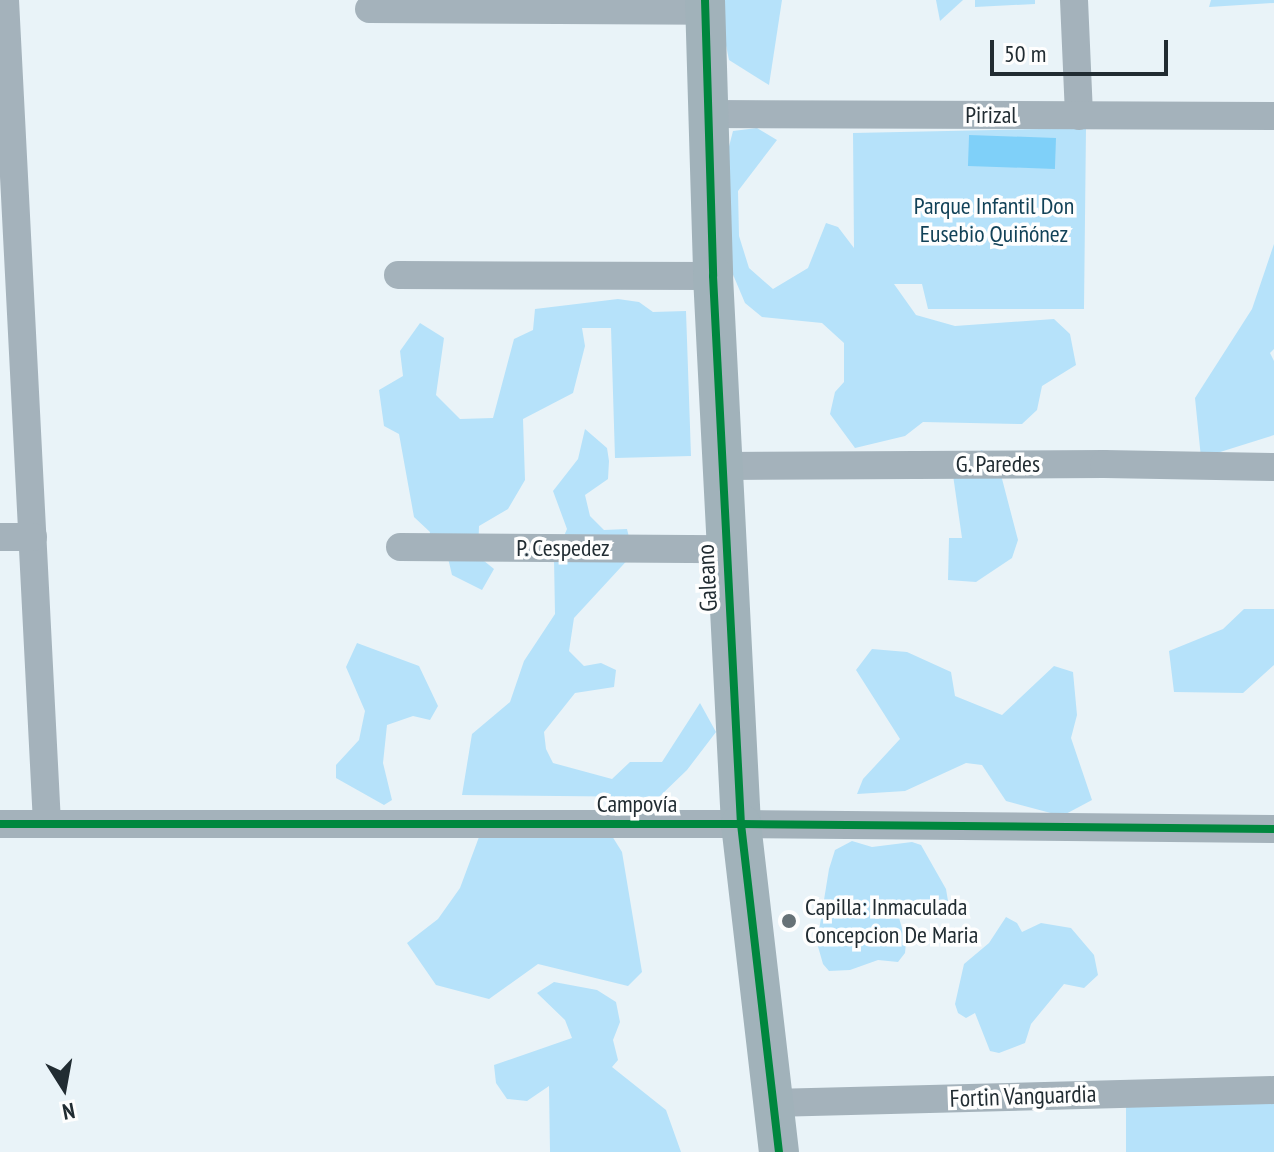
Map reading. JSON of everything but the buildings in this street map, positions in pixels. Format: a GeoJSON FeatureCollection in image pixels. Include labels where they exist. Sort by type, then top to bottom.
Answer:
{"type":"FeatureCollection","features":[{"type":"Feature","properties":{"kind":"street"},"geometry":{"type":"LineString","coordinates":[[5,0],[9,254],[33,537],[47,823]]}},
{"type":"Feature","properties":{"kind":"street"},"geometry":{"type":"LineString","coordinates":[[1074,0],[1079,116]]}},
{"type":"Feature","properties":{"kind":"street"},"geometry":{"type":"LineString","coordinates":[[369,9],[705,6]]}},
{"type":"Feature","properties":{"kind":"street","name":"Galeano"},"geometry":{"type":"LineString","coordinates":[[705,6],[721,466],[741,824],[779,1152]]}},
{"type":"Feature","properties":{"kind":"street","name":"Pirizal"},"geometry":{"type":"LineString","coordinates":[[709,114],[1274,116]]}},
{"type":"Feature","properties":{"kind":"street"},"geometry":{"type":"LineString","coordinates":[[398,275],[713,276]]}},
{"type":"Feature","properties":{"kind":"street","name":"G. Paredes"},"geometry":{"type":"LineString","coordinates":[[721,466],[1104,464],[1274,467]]}},
{"type":"Feature","properties":{"kind":"street"},"geometry":{"type":"LineString","coordinates":[[0,537],[33,537]]}},
{"type":"Feature","properties":{"kind":"street","name":"P. Cespedez"},"geometry":{"type":"LineString","coordinates":[[400,547],[725,549]]}},
{"type":"Feature","properties":{"kind":"street","name":"Campovía"},"geometry":{"type":"LineString","coordinates":[[0,824],[741,824],[1274,829]]}},
{"type":"Feature","properties":{"kind":"street","name":"Fortin Vanguardia"},"geometry":{"type":"LineString","coordinates":[[772,1103],[1274,1090]]}},
{"type":"Feature","properties":{"kind":"green space"},"geometry":{"type":"Polygon","coordinates":[[[725,0],[782,0],[769,85],[729,60],[720,16],[725,0]]]}},
{"type":"Feature","properties":{"kind":"green space"},"geometry":{"type":"Polygon","coordinates":[[[936,0],[963,0],[940,21],[936,0]]]}},
{"type":"Feature","properties":{"kind":"green space"},"geometry":{"type":"Polygon","coordinates":[[[975,0],[1035,0],[1035,4],[975,7],[975,0]]]}},
{"type":"Feature","properties":{"kind":"green space"},"geometry":{"type":"Polygon","coordinates":[[[1211,0],[1274,0],[1274,3],[1209,7],[1211,0]]]}},
{"type":"Feature","properties":{"kind":"green space","name":"Parque Infantil Don Eusebio Quiñónez"},"geometry":{"type":"Polygon","coordinates":[[[757,128],[777,140],[738,191],[739,236],[749,268],[773,289],[808,268],[826,223],[838,227],[854,248],[853,133],[1086,128],[1084,309],[928,309],[922,284],[894,284],[916,315],[955,326],[1054,319],[1070,334],[1076,365],[1042,386],[1037,410],[1022,424],[923,422],[905,436],[855,448],[830,414],[835,392],[844,382],[844,343],[822,323],[762,317],[745,303],[710,220],[733,131],[757,128]]]}},
{"type":"Feature","properties":{"kind":"green space"},"geometry":{"type":"Polygon","coordinates":[[[1274,244],[1274,349],[1270,353],[1274,361],[1274,435],[1201,458],[1195,398],[1252,309],[1274,244]]]}},
{"type":"Feature","properties":{"kind":"green space"},"geometry":{"type":"Polygon","coordinates":[[[618,299],[639,302],[653,312],[686,311],[691,456],[615,458],[611,328],[582,328],[585,346],[573,393],[523,419],[525,480],[508,509],[479,526],[478,556],[494,569],[482,590],[452,575],[448,558],[428,544],[430,532],[414,517],[399,434],[384,426],[379,390],[403,376],[400,351],[420,323],[444,338],[436,395],[460,419],[493,418],[514,339],[533,330],[535,309],[618,299]]]}},
{"type":"Feature","properties":{"kind":"green space"},"geometry":{"type":"Polygon","coordinates":[[[585,429],[607,448],[609,461],[608,479],[585,495],[590,516],[604,530],[627,529],[633,554],[574,618],[569,651],[584,666],[601,663],[616,670],[614,687],[575,693],[544,732],[546,749],[553,763],[612,779],[630,762],[662,762],[700,703],[716,732],[687,770],[659,797],[462,795],[472,734],[510,702],[524,661],[555,614],[554,559],[567,529],[553,491],[578,459],[585,429]]]}},
{"type":"Feature","properties":{"kind":"green space"},"geometry":{"type":"Polygon","coordinates":[[[982,450],[1001,475],[1018,540],[1012,558],[976,582],[948,580],[949,538],[962,538],[952,468],[982,450]]]}},
{"type":"Feature","properties":{"kind":"green space"},"geometry":{"type":"Polygon","coordinates":[[[1244,609],[1274,609],[1274,665],[1243,693],[1174,692],[1169,651],[1223,629],[1244,609]]]}},
{"type":"Feature","properties":{"kind":"green space"},"geometry":{"type":"Polygon","coordinates":[[[357,643],[419,666],[438,706],[430,720],[413,716],[387,725],[383,763],[392,800],[384,805],[336,778],[336,765],[359,740],[365,711],[346,667],[357,643]]]}},
{"type":"Feature","properties":{"kind":"green space"},"geometry":{"type":"Polygon","coordinates":[[[872,649],[907,652],[951,672],[955,696],[1002,715],[1054,666],[1073,672],[1077,715],[1071,738],[1092,800],[1062,816],[1006,801],[982,765],[966,763],[905,791],[857,794],[863,779],[900,739],[856,670],[872,649]]]}},
{"type":"Feature","properties":{"kind":"green space"},"geometry":{"type":"Polygon","coordinates":[[[612,836],[622,852],[642,972],[628,986],[538,964],[489,999],[436,985],[407,943],[438,919],[460,888],[479,837],[612,836]]]}},
{"type":"Feature","properties":{"kind":"green space"},"geometry":{"type":"Polygon","coordinates":[[[852,841],[872,847],[912,842],[921,845],[946,889],[948,901],[937,919],[916,911],[898,914],[906,943],[905,953],[898,962],[878,960],[850,970],[829,971],[823,964],[817,943],[829,869],[835,850],[852,841]]]}},
{"type":"Feature","properties":{"kind":"green space"},"geometry":{"type":"Polygon","coordinates":[[[1006,917],[1017,923],[1022,932],[1041,923],[1071,928],[1094,955],[1098,975],[1084,988],[1064,984],[1031,1024],[1025,1043],[999,1053],[990,1051],[975,1013],[966,1018],[958,1013],[955,1004],[964,964],[989,943],[1006,917]]]}},
{"type":"Feature","properties":{"kind":"green space"},"geometry":{"type":"Polygon","coordinates":[[[554,982],[597,990],[616,1002],[620,1022],[613,1040],[618,1060],[612,1067],[666,1110],[681,1152],[550,1152],[549,1086],[527,1101],[507,1099],[496,1083],[494,1065],[572,1038],[565,1020],[537,993],[554,982]]]}},
{"type":"Feature","properties":{"kind":"green space"},"geometry":{"type":"Polygon","coordinates":[[[1126,1090],[1274,1090],[1274,1152],[1126,1152],[1126,1090]]]}},
{"type":"Feature","properties":{"kind":"water"},"geometry":{"type":"Polygon","coordinates":[[[969,135],[1056,138],[1055,169],[968,166],[969,135]]]}},
{"type":"Feature","properties":{"kind":"cycle path"},"geometry":{"type":"LineString","coordinates":[[705,0],[713,276],[741,824],[779,1152]]}},
{"type":"Feature","properties":{"kind":"cycle path"},"geometry":{"type":"LineString","coordinates":[[0,824],[741,824],[1274,829]]}},
{"type":"Feature","properties":{"kind":"place","name":"Capilla: Inmaculada Concepcion De Maria"},"geometry":{"type":"Point","coordinates":[789,921]}}]}
